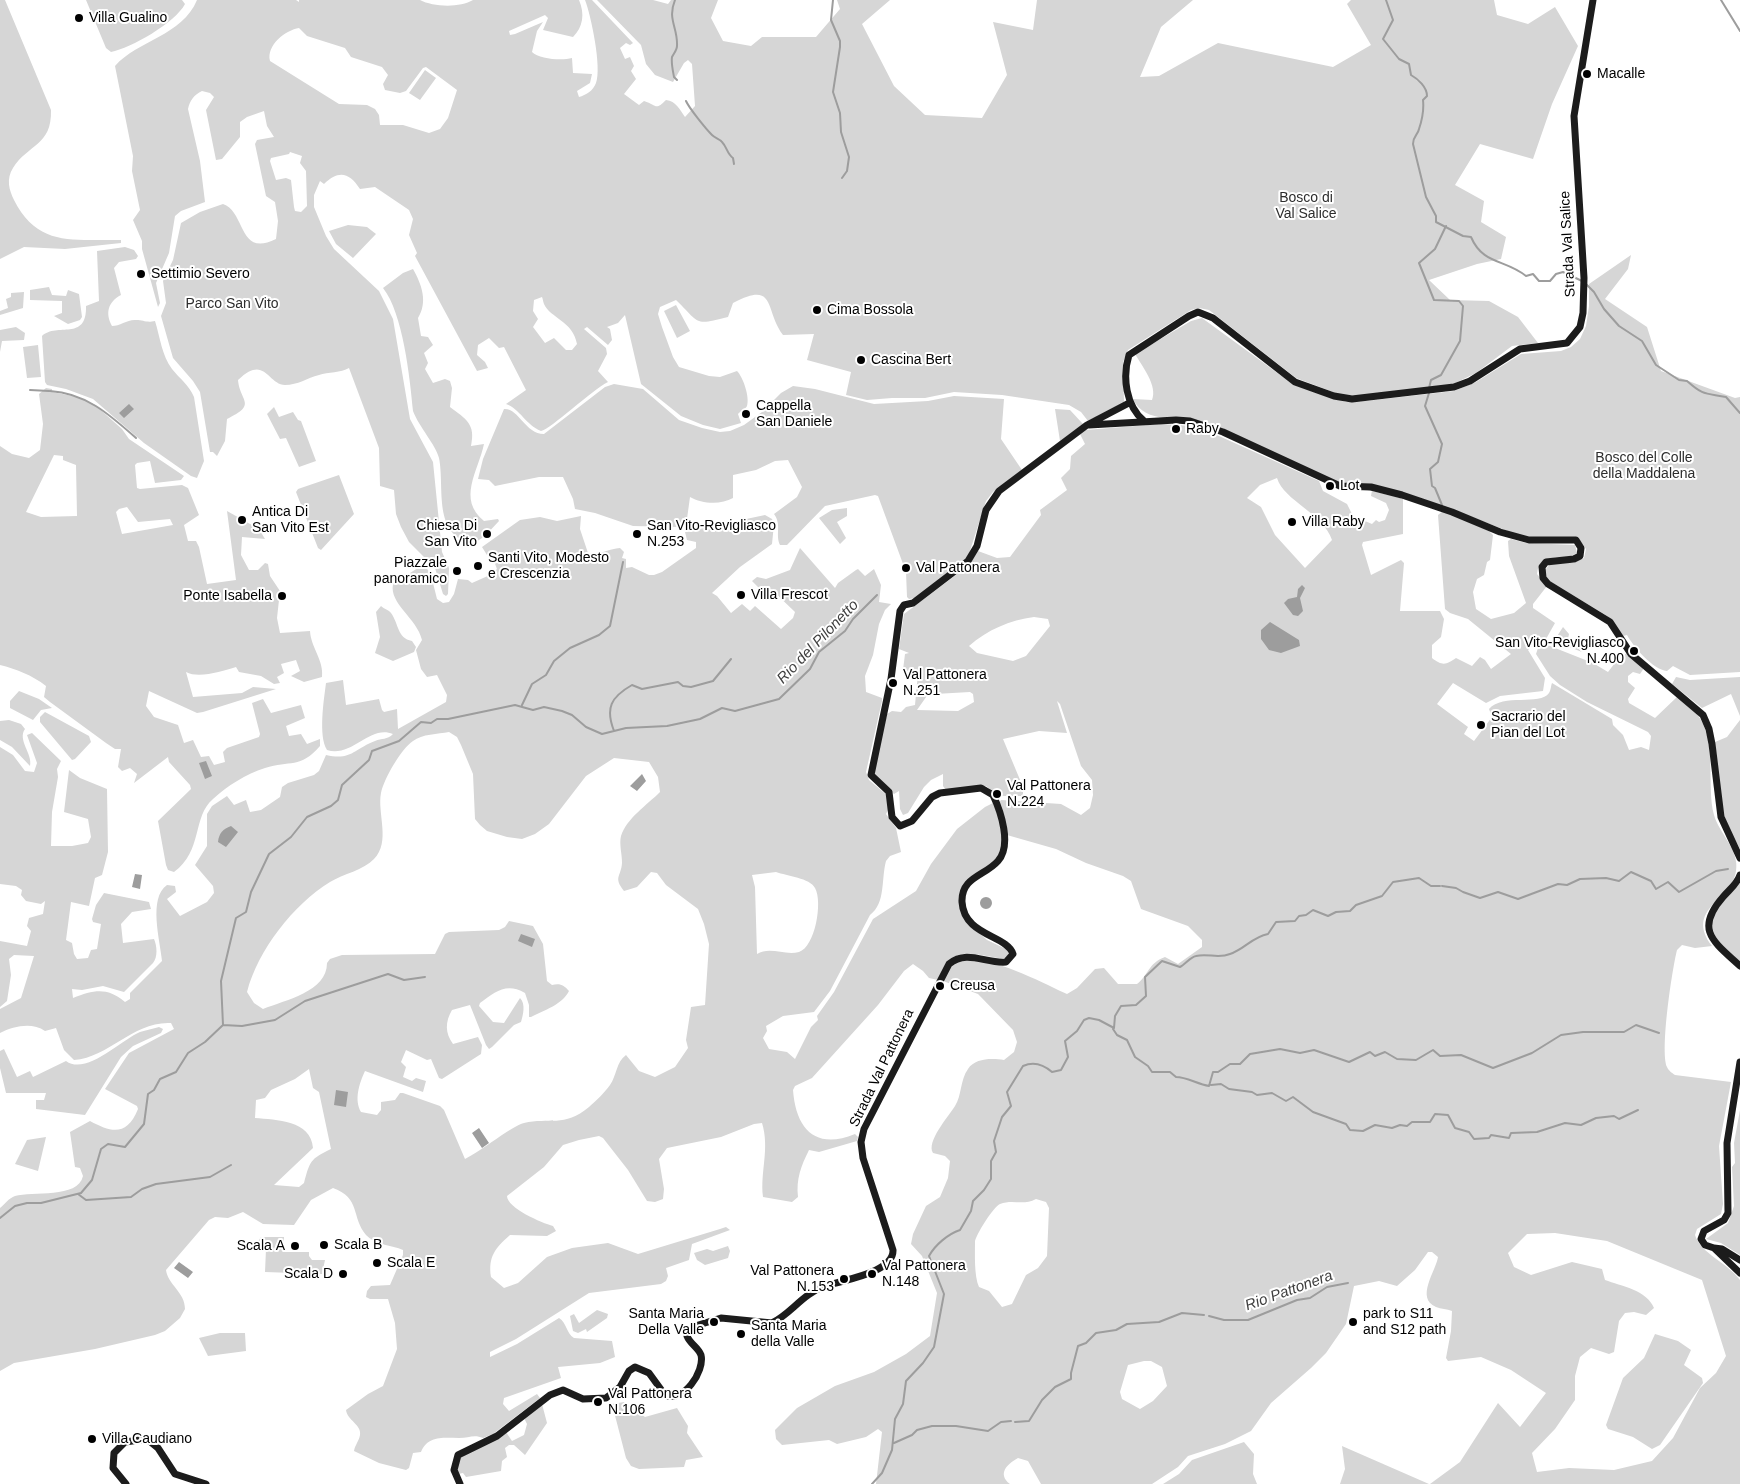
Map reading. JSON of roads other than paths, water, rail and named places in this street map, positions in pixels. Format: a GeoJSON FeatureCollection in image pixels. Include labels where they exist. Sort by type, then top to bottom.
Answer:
{"type":"FeatureCollection","features":[{"type":"Feature","properties":{"kind":"street","name":"Strada Val Salice"},"geometry":{"type":"LineString","coordinates":[[1129,404],[1127,368],[1129,355],[1198,312],[1213,318],[1296,382],[1334,396],[1362,398],[1454,387],[1470,381],[1520,349],[1567,344],[1580,327],[1583,314],[1584,282],[1574,116],[1593,0]]}},
{"type":"Feature","properties":{"kind":"street"},"geometry":{"type":"LineString","coordinates":[[1086,425],[1129,404],[1144,421]]}},
{"type":"Feature","properties":{"kind":"street"},"geometry":{"type":"LineString","coordinates":[[1086,425],[1176,420],[1201,425],[1223,432],[1328,482],[1348,487],[1371,487],[1521,538],[1536,541],[1576,540],[1581,548],[1580,556],[1574,559],[1546,562],[1542,567],[1542,578],[1548,584],[1610,622],[1631,654],[1703,714],[1712,744],[1720,817],[1740,858]]}},
{"type":"Feature","properties":{"kind":"street","name":"Strada Val Pattonera"},"geometry":{"type":"LineString","coordinates":[[460,1484],[454,1470],[458,1455],[497,1436],[550,1394],[563,1390],[583,1399],[606,1398],[618,1389],[629,1371],[635,1367],[649,1373],[665,1395],[676,1397],[684,1392],[690,1384],[701,1362],[700,1353],[687,1336],[692,1326],[721,1318],[772,1323],[817,1289],[859,1277],[884,1266],[891,1259],[893,1250],[863,1158],[862,1142],[864,1129],[949,964],[958,958],[968,957],[1006,962],[1013,954],[1005,944],[985,935],[978,929],[968,917],[962,901],[967,884],[998,861],[1003,850],[1003,831],[993,795],[982,788],[940,793],[932,797],[912,821],[900,826],[892,817],[889,792],[871,775],[891,679],[900,611],[904,605],[913,603],[968,561],[977,546],[986,510],[999,491],[1086,425]]}},
{"type":"Feature","properties":{"kind":"street"},"geometry":{"type":"LineString","coordinates":[[1740,875],[1736,884],[1717,904],[1708,926],[1711,938],[1740,966]]}},
{"type":"Feature","properties":{"kind":"street"},"geometry":{"type":"LineString","coordinates":[[1740,1062],[1727,1143],[1728,1213],[1724,1220],[1704,1231],[1701,1239],[1705,1245],[1722,1249],[1740,1260]]}},
{"type":"Feature","properties":{"kind":"street"},"geometry":{"type":"LineString","coordinates":[[1714,1248],[1740,1273]]}},
{"type":"Feature","properties":{"kind":"street"},"geometry":{"type":"LineString","coordinates":[[126,1484],[113,1468],[114,1453],[126,1442],[144,1439],[155,1445],[175,1474],[206,1484]]}},
{"type":"Feature","properties":{"kind":"waterway"},"geometry":{"type":"LineString","coordinates":[[675,0],[672,18],[677,46],[672,62],[674,77],[677,80]]}},
{"type":"Feature","properties":{"kind":"waterway"},"geometry":{"type":"LineString","coordinates":[[833,0],[831,20],[840,41],[833,92],[840,113],[841,132],[849,157],[847,171],[842,178]]}},
{"type":"Feature","properties":{"kind":"waterway"},"geometry":{"type":"LineString","coordinates":[[1386,0],[1393,20],[1383,39],[1399,59],[1409,64],[1411,75],[1422,84],[1427,93],[1423,100],[1421,122],[1413,144],[1426,197],[1436,216],[1436,222],[1463,236],[1471,237],[1482,253],[1526,276],[1533,274],[1539,281],[1550,281],[1556,274],[1563,272],[1582,281]]}},
{"type":"Feature","properties":{"kind":"waterway"},"geometry":{"type":"LineString","coordinates":[[1721,0],[1740,31]]}},
{"type":"Feature","properties":{"kind":"waterway"},"geometry":{"type":"LineString","coordinates":[[686,101],[709,132],[724,144],[729,155],[733,158],[734,164]]}},
{"type":"Feature","properties":{"kind":"waterway"},"geometry":{"type":"LineString","coordinates":[[1429,388],[1431,380],[1441,375],[1460,341],[1463,306],[1459,301],[1434,300],[1419,263],[1435,249],[1446,226]]}},
{"type":"Feature","properties":{"kind":"waterway"},"geometry":{"type":"LineString","coordinates":[[1586,284],[1619,326],[1642,341],[1656,365],[1679,380],[1687,381],[1701,392],[1726,397],[1740,413]]}},
{"type":"Feature","properties":{"kind":"waterway"},"geometry":{"type":"LineString","coordinates":[[30,390],[49,391]]}},
{"type":"Feature","properties":{"kind":"waterway"},"geometry":{"type":"LineString","coordinates":[[50,391],[75,396],[97,407],[136,438]]}},
{"type":"Feature","properties":{"kind":"waterway"},"geometry":{"type":"LineString","coordinates":[[1429,393],[1425,406],[1442,444],[1438,462],[1430,469],[1432,486],[1435,488],[1442,505]]}},
{"type":"Feature","properties":{"kind":"waterway"},"geometry":{"type":"LineString","coordinates":[[522,705],[532,684],[546,675],[554,661],[570,648],[599,635],[610,626],[623,562]]}},
{"type":"Feature","properties":{"kind":"waterway","name":"Rio del Pilonetto"},"geometry":{"type":"LineString","coordinates":[[0,1218],[15,1206],[27,1203],[41,1203],[81,1193],[92,1180],[101,1149],[108,1144],[125,1147],[144,1124],[148,1094],[154,1090],[160,1079],[176,1072],[188,1053],[205,1042],[223,1025],[221,981],[236,918],[246,912],[251,892],[269,854],[291,837],[307,817],[331,806],[338,800],[342,785],[369,760],[372,751],[399,741],[421,722],[431,723],[437,719],[448,719],[515,705],[533,710],[544,707],[562,711],[572,715],[586,727],[602,734],[626,728],[667,726],[700,719],[722,708],[735,711],[779,699],[810,669],[819,652],[845,631],[853,619],[877,595]]}},
{"type":"Feature","properties":{"kind":"waterway"},"geometry":{"type":"LineString","coordinates":[[614,731],[610,710],[615,699],[625,689],[632,685],[642,689],[678,682],[683,686],[691,687],[713,681],[731,659]]}},
{"type":"Feature","properties":{"kind":"waterway","name":"Rio Pattonera"},"geometry":{"type":"LineString","coordinates":[[1442,886],[1456,888],[1480,898],[1498,892],[1518,899],[1558,884],[1567,885],[1580,879],[1606,878],[1619,881],[1631,872],[1651,881],[1656,889],[1668,882],[1679,892],[1716,871],[1728,869]]}},
{"type":"Feature","properties":{"kind":"waterway","name":"Rio Pattonera"},"geometry":{"type":"LineString","coordinates":[[872,1484],[882,1473],[892,1450],[895,1419],[903,1404],[906,1381],[923,1363],[934,1347],[944,1294],[929,1256],[942,1240],[960,1230],[971,1211],[973,1201],[984,1190],[991,1179],[991,1161],[996,1152],[994,1141],[1002,1117],[1011,1106],[1007,1092],[1023,1066],[1035,1064],[1046,1067],[1052,1072],[1061,1070],[1068,1057],[1065,1041],[1077,1031],[1084,1020],[1089,1018],[1099,1020],[1114,1028],[1115,1016],[1121,1006],[1136,1005],[1146,996],[1145,977],[1162,961],[1180,967],[1196,956],[1230,954],[1257,938],[1268,934],[1276,922],[1295,921],[1299,916],[1306,915],[1313,910],[1328,916],[1336,912],[1350,911],[1356,905],[1382,896],[1393,882],[1419,878],[1431,886],[1440,886]]}},
{"type":"Feature","properties":{"kind":"waterway"},"geometry":{"type":"LineString","coordinates":[[223,1025],[242,1026],[275,1020],[305,1001],[388,974],[404,980],[425,977]]}},
{"type":"Feature","properties":{"kind":"waterway"},"geometry":{"type":"LineString","coordinates":[[1113,1029],[1117,1035],[1127,1040],[1135,1057],[1148,1066],[1152,1072],[1170,1072],[1176,1077],[1209,1086],[1213,1072],[1218,1072],[1230,1064],[1240,1064],[1250,1054],[1280,1049],[1300,1053],[1314,1050],[1349,1062],[1370,1052],[1375,1056],[1385,1052],[1397,1059],[1416,1060],[1433,1050],[1440,1056],[1461,1055],[1493,1068],[1532,1053],[1561,1035],[1583,1032],[1624,1032],[1636,1025],[1659,1033]]}},
{"type":"Feature","properties":{"kind":"waterway"},"geometry":{"type":"LineString","coordinates":[[1211,1085],[1221,1084],[1229,1089],[1252,1092],[1257,1095],[1272,1093],[1286,1101],[1293,1097],[1313,1112],[1346,1124],[1350,1130],[1363,1131],[1375,1125],[1392,1128],[1400,1125],[1407,1126],[1412,1122],[1430,1122],[1435,1114],[1448,1115],[1455,1128],[1469,1132],[1474,1139],[1489,1138],[1491,1135],[1509,1138],[1511,1133],[1537,1132],[1565,1123],[1581,1125],[1596,1118],[1614,1116],[1619,1119],[1638,1110]]}},
{"type":"Feature","properties":{"kind":"waterway"},"geometry":{"type":"LineString","coordinates":[[78,1194],[86,1200],[131,1197],[142,1189],[156,1184],[210,1177],[231,1165]]}},
{"type":"Feature","properties":{"kind":"waterway","name":"Rio Pattonera"},"geometry":{"type":"LineString","coordinates":[[1209,1316],[1224,1320],[1248,1320],[1297,1300],[1310,1298],[1327,1287],[1348,1283]]}},
{"type":"Feature","properties":{"kind":"waterway"},"geometry":{"type":"LineString","coordinates":[[1015,1422],[1029,1421],[1042,1400],[1055,1387],[1071,1379],[1078,1346],[1086,1343],[1096,1333],[1116,1330],[1127,1324],[1159,1322],[1182,1313],[1204,1315]]}},
{"type":"Feature","properties":{"kind":"waterway"},"geometry":{"type":"LineString","coordinates":[[894,1443],[912,1435],[917,1430],[932,1426],[956,1426],[988,1431],[1001,1422],[1011,1421]]}},
{"type":"Feature","properties":{"kind":"place","name":"Villa Gualino"},"geometry":{"type":"Point","coordinates":[79,18]}},
{"type":"Feature","properties":{"kind":"place","name":"Macalle"},"geometry":{"type":"Point","coordinates":[1587,74]}},
{"type":"Feature","properties":{"kind":"place","name":"Settimio Severo"},"geometry":{"type":"Point","coordinates":[141,274]}},
{"type":"Feature","properties":{"kind":"place","name":"Cima Bossola"},"geometry":{"type":"Point","coordinates":[817,310]}},
{"type":"Feature","properties":{"kind":"place","name":"Cascina Bert"},"geometry":{"type":"Point","coordinates":[861,360]}},
{"type":"Feature","properties":{"kind":"place","name":"Cappella San Daniele"},"geometry":{"type":"Point","coordinates":[746,414]}},
{"type":"Feature","properties":{"kind":"place","name":"Raby"},"geometry":{"type":"Point","coordinates":[1176,429]}},
{"type":"Feature","properties":{"kind":"place","name":"Lot"},"geometry":{"type":"Point","coordinates":[1330,486]}},
{"type":"Feature","properties":{"kind":"place","name":"Antica Di San Vito Est"},"geometry":{"type":"Point","coordinates":[242,520]}},
{"type":"Feature","properties":{"kind":"place","name":"Villa Raby"},"geometry":{"type":"Point","coordinates":[1292,522]}},
{"type":"Feature","properties":{"kind":"place","name":"Chiesa Di San Vito"},"geometry":{"type":"Point","coordinates":[487,534]}},
{"type":"Feature","properties":{"kind":"place","name":"San Vito-Revigliasco N.253"},"geometry":{"type":"Point","coordinates":[637,534]}},
{"type":"Feature","properties":{"kind":"place","name":"Santi Vito, Modesto e Crescenzia"},"geometry":{"type":"Point","coordinates":[478,566]}},
{"type":"Feature","properties":{"kind":"place","name":"Val Pattonera"},"geometry":{"type":"Point","coordinates":[906,568]}},
{"type":"Feature","properties":{"kind":"place","name":"Piazzale panoramico"},"geometry":{"type":"Point","coordinates":[457,571]}},
{"type":"Feature","properties":{"kind":"place","name":"Villa Frescot"},"geometry":{"type":"Point","coordinates":[741,595]}},
{"type":"Feature","properties":{"kind":"place","name":"Ponte Isabella"},"geometry":{"type":"Point","coordinates":[282,596]}},
{"type":"Feature","properties":{"kind":"place","name":"San Vito-Revigliasco N.400"},"geometry":{"type":"Point","coordinates":[1634,651]}},
{"type":"Feature","properties":{"kind":"place","name":"Val Pattonera N.251"},"geometry":{"type":"Point","coordinates":[893,683]}},
{"type":"Feature","properties":{"kind":"place","name":"Sacrario del Pian del Lot"},"geometry":{"type":"Point","coordinates":[1481,725]}},
{"type":"Feature","properties":{"kind":"place","name":"Val Pattonera N.224"},"geometry":{"type":"Point","coordinates":[997,794]}},
{"type":"Feature","properties":{"kind":"place","name":"Creusa"},"geometry":{"type":"Point","coordinates":[940,986]}},
{"type":"Feature","properties":{"kind":"place","name":"Scala B"},"geometry":{"type":"Point","coordinates":[324,1245]}},
{"type":"Feature","properties":{"kind":"place","name":"Scala A"},"geometry":{"type":"Point","coordinates":[295,1246]}},
{"type":"Feature","properties":{"kind":"place","name":"Scala E"},"geometry":{"type":"Point","coordinates":[377,1263]}},
{"type":"Feature","properties":{"kind":"place","name":"Scala D"},"geometry":{"type":"Point","coordinates":[343,1274]}},
{"type":"Feature","properties":{"kind":"place","name":"Val Pattonera N.148"},"geometry":{"type":"Point","coordinates":[872,1274]}},
{"type":"Feature","properties":{"kind":"place","name":"Val Pattonera N.153"},"geometry":{"type":"Point","coordinates":[844,1279]}},
{"type":"Feature","properties":{"kind":"place","name":"Santa Maria Della Valle"},"geometry":{"type":"Point","coordinates":[714,1322]}},
{"type":"Feature","properties":{"kind":"place","name":"park to S11 and S12 path"},"geometry":{"type":"Point","coordinates":[1353,1322]}},
{"type":"Feature","properties":{"kind":"place","name":"Santa Maria della Valle"},"geometry":{"type":"Point","coordinates":[741,1334]}},
{"type":"Feature","properties":{"kind":"place","name":"Val Pattonera N.106"},"geometry":{"type":"Point","coordinates":[598,1402]}},
{"type":"Feature","properties":{"kind":"place","name":"Villa Caudiano"},"geometry":{"type":"Point","coordinates":[92,1439]}},
{"type":"Feature","properties":{"kind":"park label","name":"Bosco di Val Salice"},"geometry":{"type":"Point","coordinates":[1306,206]}},
{"type":"Feature","properties":{"kind":"park label","name":"Parco San Vito"},"geometry":{"type":"Point","coordinates":[232,304]}},
{"type":"Feature","properties":{"kind":"park label","name":"Bosco del Colle della Maddalena"},"geometry":{"type":"Point","coordinates":[1644,466]}}]}
